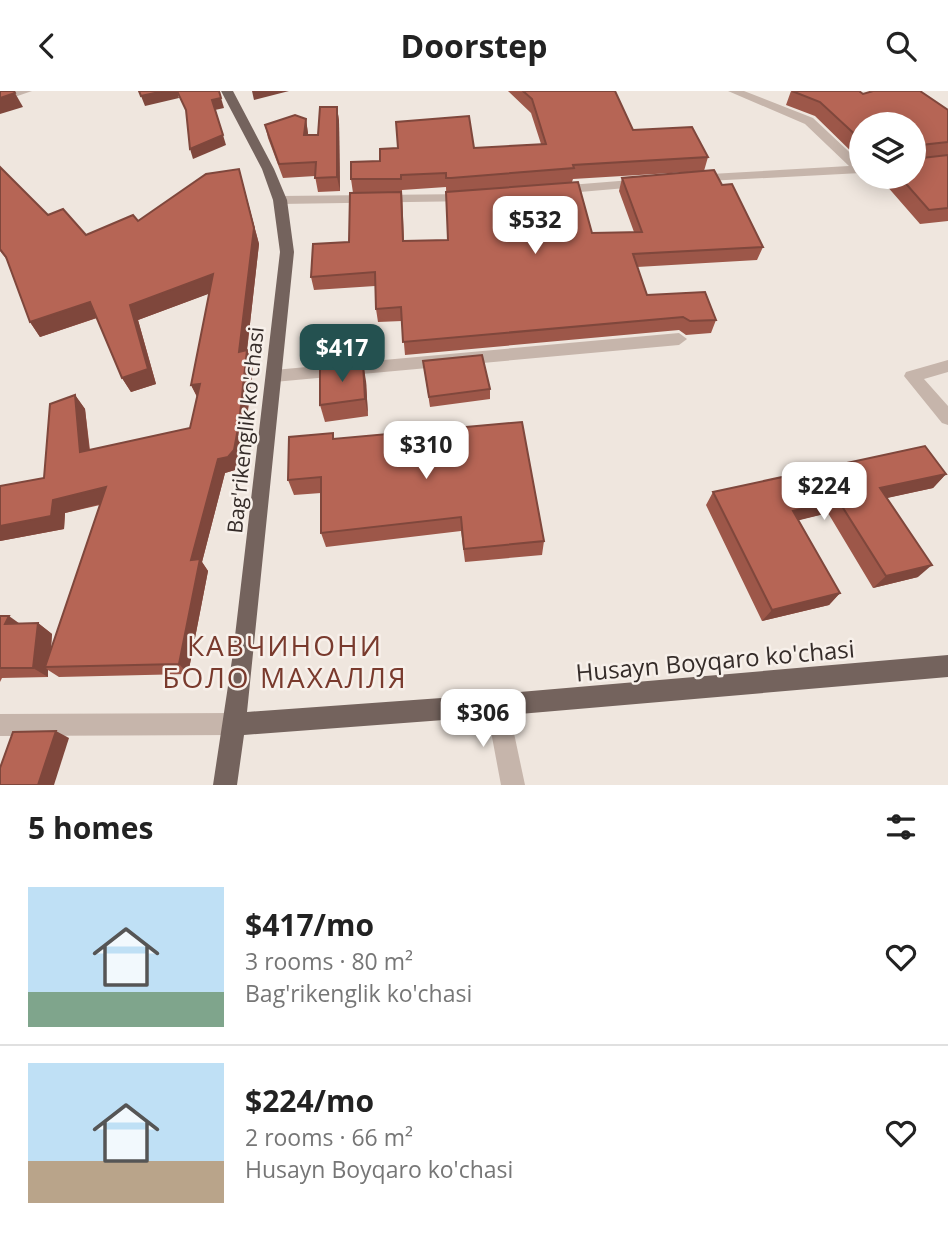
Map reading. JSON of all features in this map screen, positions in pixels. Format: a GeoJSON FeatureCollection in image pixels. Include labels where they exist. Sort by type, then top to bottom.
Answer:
{"type":"FeatureCollection","features":[{"type":"Feature","properties":{"kind":"main road","name":"Bag'rikenglik ko'chasi"},"geometry":{"type":"LineString","coordinates":[[225,785],[235,724],[287,252],[280,200],[268,169],[227,91]]}},
{"type":"Feature","properties":{"kind":"main road","name":"Husayn Boyqaro ko'chasi"},"geometry":{"type":"LineString","coordinates":[[235,724],[497,705],[948,666]]}},
{"type":"Feature","properties":{"kind":"street"},"geometry":{"type":"LineString","coordinates":[[0,99],[26,91]]}},
{"type":"Feature","properties":{"kind":"street"},"geometry":{"type":"LineString","coordinates":[[734,91],[809,121],[849,159]]}},
{"type":"Feature","properties":{"kind":"street"},"geometry":{"type":"LineString","coordinates":[[685,179],[849,170]]}},
{"type":"Feature","properties":{"kind":"street"},"geometry":{"type":"LineString","coordinates":[[548,191],[657,182]]}},
{"type":"Feature","properties":{"kind":"street"},"geometry":{"type":"LineString","coordinates":[[280,200],[479,197]]}},
{"type":"Feature","properties":{"kind":"street"},"geometry":{"type":"LineString","coordinates":[[274,376],[679,339]]}},
{"type":"Feature","properties":{"kind":"street"},"geometry":{"type":"LineString","coordinates":[[948,366],[912,376],[948,418]]}},
{"type":"Feature","properties":{"kind":"street"},"geometry":{"type":"LineString","coordinates":[[497,705],[513,785]]}},
{"type":"Feature","properties":{"kind":"street"},"geometry":{"type":"LineString","coordinates":[[0,726],[235,724]]}},
{"type":"Feature","properties":{"kind":"building"},"geometry":{"type":"Polygon","coordinates":[[[0,91],[14,91],[15,93],[0,98],[0,91]]]}},
{"type":"Feature","properties":{"kind":"building"},"geometry":{"type":"Polygon","coordinates":[[[139,91],[164,91],[141,96],[139,91]]]}},
{"type":"Feature","properties":{"kind":"building"},"geometry":{"type":"Polygon","coordinates":[[[177,91],[219,91],[221,98],[212,100],[223,135],[190,149],[186,110],[177,91]]]}},
{"type":"Feature","properties":{"kind":"building"},"geometry":{"type":"Polygon","coordinates":[[[523,91],[615,91],[633,130],[692,127],[708,157],[573,165],[574,168],[451,178],[446,178],[446,173],[401,175],[401,179],[351,179],[351,162],[380,161],[380,149],[398,148],[396,122],[469,116],[474,148],[546,144],[532,99],[523,91]]]}},
{"type":"Feature","properties":{"kind":"building"},"geometry":{"type":"Polygon","coordinates":[[[792,91],[859,91],[863,94],[873,91],[920,91],[948,110],[948,142],[926,144],[926,112],[849,112],[849,129],[820,102],[792,91]]]}},
{"type":"Feature","properties":{"kind":"building"},"geometry":{"type":"Polygon","coordinates":[[[320,107],[337,107],[337,177],[315,178],[316,162],[279,164],[265,125],[295,115],[306,119],[304,135],[318,135],[320,107]]]}},
{"type":"Feature","properties":{"kind":"building"},"geometry":{"type":"Polygon","coordinates":[[[948,155],[948,208],[929,210],[911,189],[926,189],[926,158],[948,155]]]}},
{"type":"Feature","properties":{"kind":"building"},"geometry":{"type":"Polygon","coordinates":[[[0,167],[48,215],[63,209],[86,235],[133,215],[138,221],[206,174],[239,169],[254,228],[239,352],[247,350],[239,423],[234,450],[228,457],[218,459],[191,560],[200,559],[179,664],[45,667],[106,487],[53,500],[51,516],[0,526],[0,486],[44,478],[50,404],[75,395],[80,452],[190,428],[200,384],[191,385],[213,274],[130,305],[148,369],[122,378],[90,302],[30,322],[6,257],[0,249],[0,167]]]}},
{"type":"Feature","properties":{"kind":"building"},"geometry":{"type":"Polygon","coordinates":[[[714,170],[722,185],[732,184],[763,247],[633,254],[647,295],[705,292],[716,320],[690,321],[683,317],[403,342],[401,307],[376,309],[375,272],[311,277],[313,244],[349,242],[350,193],[401,192],[403,241],[448,240],[446,192],[578,182],[592,233],[642,232],[622,178],[714,170]]]}},
{"type":"Feature","properties":{"kind":"building"},"geometry":{"type":"Polygon","coordinates":[[[482,355],[490,389],[429,397],[423,361],[482,355]]]}},
{"type":"Feature","properties":{"kind":"building"},"geometry":{"type":"Polygon","coordinates":[[[363,363],[365,399],[320,405],[320,367],[363,363]]]}},
{"type":"Feature","properties":{"kind":"building"},"geometry":{"type":"Polygon","coordinates":[[[522,422],[544,541],[464,549],[461,517],[321,533],[321,477],[288,480],[289,437],[333,433],[333,439],[522,422]]]}},
{"type":"Feature","properties":{"kind":"building"},"geometry":{"type":"Polygon","coordinates":[[[925,446],[946,474],[880,488],[932,565],[886,576],[838,500],[793,511],[840,593],[772,610],[713,492],[925,446]]]}},
{"type":"Feature","properties":{"kind":"building"},"geometry":{"type":"Polygon","coordinates":[[[0,616],[9,616],[5,624],[38,623],[33,668],[0,668],[0,616]]]}},
{"type":"Feature","properties":{"kind":"building"},"geometry":{"type":"Polygon","coordinates":[[[56,731],[38,785],[0,785],[0,768],[13,732],[56,731]]]}},
{"type":"Feature","properties":{"kind":"district","name":"КАВЧИНОНИ БОЛО МАХАЛЛЯ"},"geometry":{"type":"Point","coordinates":[285,661]}}]}
